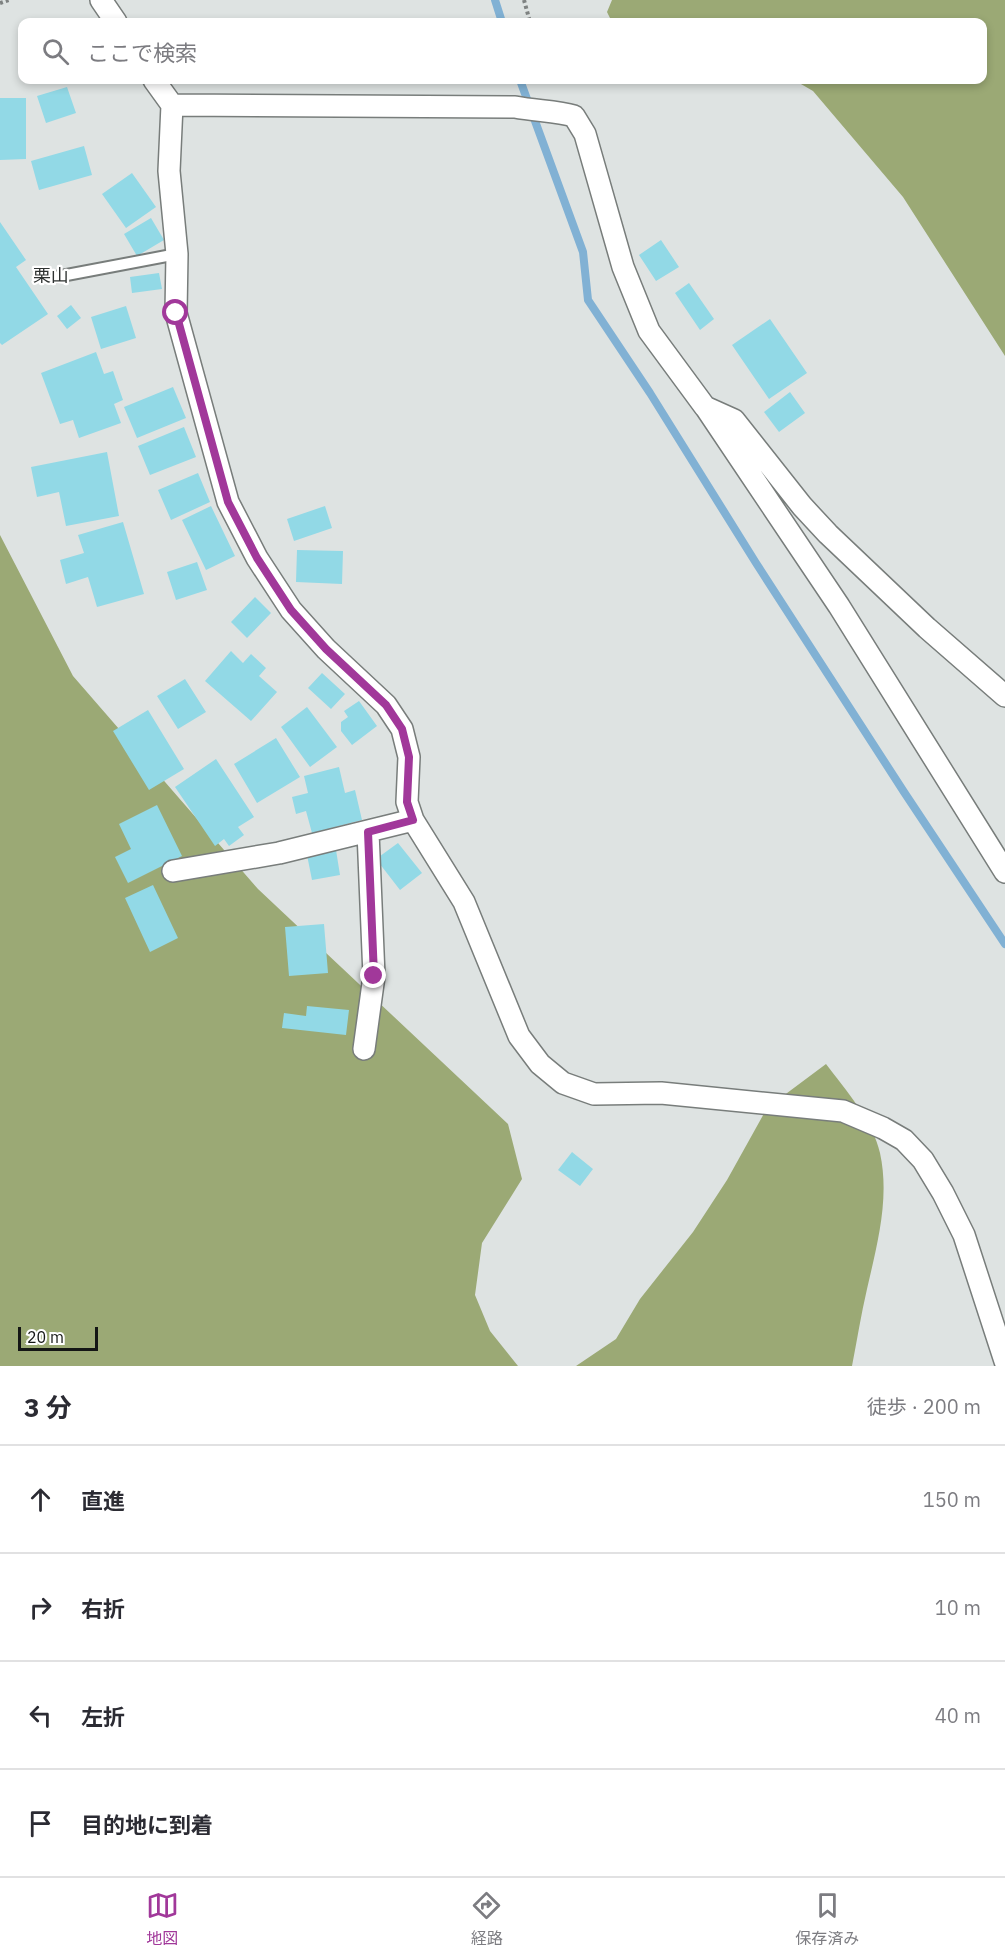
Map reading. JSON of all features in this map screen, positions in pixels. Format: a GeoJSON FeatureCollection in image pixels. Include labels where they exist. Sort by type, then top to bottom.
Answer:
{"type":"FeatureCollection","features":[{"type":"Feature","properties":{"kind":"street"},"geometry":{"type":"LineString","coordinates":[[101,0],[113,18]]}},
{"type":"Feature","properties":{"kind":"street"},"geometry":{"type":"LineString","coordinates":[[157,84],[172,105],[169,171],[177,254],[176,313],[228,502],[257,558],[291,610],[326,649],[386,705],[402,729],[409,757],[407,802],[413,820],[464,902],[519,1036],[540,1064],[563,1083],[594,1094],[661,1093],[843,1111],[883,1128],[904,1140],[928,1168],[964,1235],[1005,1361]]}},
{"type":"Feature","properties":{"kind":"street"},"geometry":{"type":"LineString","coordinates":[[172,105],[515,107],[549,113],[560,112],[574,117],[585,134],[622,267],[649,331],[705,406],[839,606],[1005,872]]}},
{"type":"Feature","properties":{"kind":"street"},"geometry":{"type":"LineString","coordinates":[[705,406],[734,420],[802,506],[828,534],[927,628],[1005,696]]}},
{"type":"Feature","properties":{"kind":"street"},"geometry":{"type":"LineString","coordinates":[[174,871],[279,853],[413,820]]}},
{"type":"Feature","properties":{"kind":"street"},"geometry":{"type":"LineString","coordinates":[[364,1049],[374,976],[368,832]]}},
{"type":"Feature","properties":{"kind":"lane"},"geometry":{"type":"LineString","coordinates":[[56,277],[177,254]]}},
{"type":"Feature","properties":{"kind":"path"},"geometry":{"type":"LineString","coordinates":[[0,3],[9,0]]}},
{"type":"Feature","properties":{"kind":"path"},"geometry":{"type":"LineString","coordinates":[[524,0],[529,18]]}},
{"type":"Feature","properties":{"kind":"green space"},"geometry":{"type":"Polygon","coordinates":[[[612,0],[1005,0],[1005,356],[903,197],[813,91],[801,84],[987,84],[987,18],[610,18],[607,12],[612,0]]]}},
{"type":"Feature","properties":{"kind":"green space"},"geometry":{"type":"Polygon","coordinates":[[[0,535],[73,676],[258,889],[508,1124],[522,1179],[482,1243],[475,1295],[490,1331],[518,1366],[0,1366],[0,535]]]}},
{"type":"Feature","properties":{"kind":"green space"},"geometry":{"type":"Polygon","coordinates":[[[826,1064],[865,1117],[876,1141],[883,1170],[881,1222],[852,1366],[576,1366],[616,1339],[640,1299],[693,1232],[727,1180],[767,1108],[826,1064]]]}},
{"type":"Feature","properties":{"kind":"building"},"geometry":{"type":"Polygon","coordinates":[[[67,87],[76,113],[46,123],[37,96],[67,87]]]}},
{"type":"Feature","properties":{"kind":"building"},"geometry":{"type":"Polygon","coordinates":[[[0,98],[26,98],[26,159],[0,160],[0,98]]]}},
{"type":"Feature","properties":{"kind":"building"},"geometry":{"type":"Polygon","coordinates":[[[84,146],[92,175],[39,190],[31,161],[84,146]]]}},
{"type":"Feature","properties":{"kind":"building"},"geometry":{"type":"Polygon","coordinates":[[[132,173],[156,207],[126,228],[102,194],[132,173]]]}},
{"type":"Feature","properties":{"kind":"building"},"geometry":{"type":"Polygon","coordinates":[[[151,218],[164,240],[137,256],[124,234],[151,218]]]}},
{"type":"Feature","properties":{"kind":"building"},"geometry":{"type":"Polygon","coordinates":[[[0,222],[26,260],[16,267],[48,314],[2,345],[0,343],[0,222]]]}},
{"type":"Feature","properties":{"kind":"building"},"geometry":{"type":"Polygon","coordinates":[[[661,240],[679,267],[656,281],[639,255],[661,240]]]}},
{"type":"Feature","properties":{"kind":"building"},"geometry":{"type":"Polygon","coordinates":[[[159,273],[162,289],[132,293],[130,277],[159,273]]]}},
{"type":"Feature","properties":{"kind":"building"},"geometry":{"type":"Polygon","coordinates":[[[689,283],[714,319],[700,330],[675,293],[689,283]]]}},
{"type":"Feature","properties":{"kind":"building"},"geometry":{"type":"Polygon","coordinates":[[[71,305],[81,318],[67,329],[57,316],[71,305]]]}},
{"type":"Feature","properties":{"kind":"building"},"geometry":{"type":"Polygon","coordinates":[[[126,306],[136,338],[101,349],[91,317],[126,306]]]}},
{"type":"Feature","properties":{"kind":"building"},"geometry":{"type":"Polygon","coordinates":[[[770,319],[807,373],[769,399],[732,345],[770,319]]]}},
{"type":"Feature","properties":{"kind":"building"},"geometry":{"type":"Polygon","coordinates":[[[96,352],[104,374],[113,371],[123,400],[114,404],[121,423],[79,438],[73,420],[60,424],[41,373],[96,352]]]}},
{"type":"Feature","properties":{"kind":"building"},"geometry":{"type":"Polygon","coordinates":[[[173,387],[186,418],[137,438],[124,407],[173,387]]]}},
{"type":"Feature","properties":{"kind":"building"},"geometry":{"type":"Polygon","coordinates":[[[790,392],[805,413],[779,432],[764,412],[790,392]]]}},
{"type":"Feature","properties":{"kind":"building"},"geometry":{"type":"Polygon","coordinates":[[[184,427],[196,457],[150,475],[138,446],[184,427]]]}},
{"type":"Feature","properties":{"kind":"building"},"geometry":{"type":"Polygon","coordinates":[[[107,452],[119,516],[66,526],[59,492],[37,497],[31,467],[107,452]]]}},
{"type":"Feature","properties":{"kind":"building"},"geometry":{"type":"Polygon","coordinates":[[[198,473],[210,502],[171,520],[158,490],[198,473]]]}},
{"type":"Feature","properties":{"kind":"building"},"geometry":{"type":"Polygon","coordinates":[[[211,506],[235,556],[206,570],[182,520],[211,506]]]}},
{"type":"Feature","properties":{"kind":"building"},"geometry":{"type":"Polygon","coordinates":[[[325,506],[332,528],[294,541],[287,519],[325,506]]]}},
{"type":"Feature","properties":{"kind":"building"},"geometry":{"type":"Polygon","coordinates":[[[123,522],[144,594],[97,607],[88,577],[66,584],[60,560],[84,553],[78,535],[123,522]]]}},
{"type":"Feature","properties":{"kind":"building"},"geometry":{"type":"Polygon","coordinates":[[[297,550],[343,551],[342,584],[296,582],[297,550]]]}},
{"type":"Feature","properties":{"kind":"building"},"geometry":{"type":"Polygon","coordinates":[[[197,562],[207,590],[176,600],[167,572],[197,562]]]}},
{"type":"Feature","properties":{"kind":"building"},"geometry":{"type":"Polygon","coordinates":[[[255,597],[271,613],[247,638],[231,622],[255,597]]]}},
{"type":"Feature","properties":{"kind":"building"},"geometry":{"type":"Polygon","coordinates":[[[231,651],[243,663],[251,654],[266,668],[259,676],[277,692],[251,721],[205,681],[231,651]]]}},
{"type":"Feature","properties":{"kind":"building"},"geometry":{"type":"Polygon","coordinates":[[[322,673],[345,694],[331,709],[308,688],[322,673]]]}},
{"type":"Feature","properties":{"kind":"building"},"geometry":{"type":"Polygon","coordinates":[[[185,679],[206,712],[178,729],[157,696],[185,679]]]}},
{"type":"Feature","properties":{"kind":"building"},"geometry":{"type":"Polygon","coordinates":[[[359,701],[377,726],[352,745],[341,731],[341,722],[348,717],[344,711],[359,701]]]}},
{"type":"Feature","properties":{"kind":"building"},"geometry":{"type":"Polygon","coordinates":[[[307,707],[337,747],[310,767],[281,727],[307,707]]]}},
{"type":"Feature","properties":{"kind":"building"},"geometry":{"type":"Polygon","coordinates":[[[148,710],[184,769],[149,790],[113,731],[148,710]]]}},
{"type":"Feature","properties":{"kind":"building"},"geometry":{"type":"Polygon","coordinates":[[[276,738],[300,777],[257,803],[234,764],[276,738]]]}},
{"type":"Feature","properties":{"kind":"building"},"geometry":{"type":"Polygon","coordinates":[[[216,759],[254,817],[238,827],[244,835],[229,846],[224,839],[215,846],[175,787],[216,759]]]}},
{"type":"Feature","properties":{"kind":"building"},"geometry":{"type":"Polygon","coordinates":[[[339,767],[345,793],[355,790],[362,820],[312,833],[306,811],[296,814],[292,797],[308,793],[304,776],[339,767]]]}},
{"type":"Feature","properties":{"kind":"building"},"geometry":{"type":"Polygon","coordinates":[[[157,805],[182,856],[128,883],[115,857],[131,849],[119,824],[157,805]]]}},
{"type":"Feature","properties":{"kind":"building"},"geometry":{"type":"Polygon","coordinates":[[[398,843],[422,873],[400,890],[376,859],[398,843]]]}},
{"type":"Feature","properties":{"kind":"building"},"geometry":{"type":"Polygon","coordinates":[[[336,850],[340,875],[312,880],[307,855],[336,850]]]}},
{"type":"Feature","properties":{"kind":"building"},"geometry":{"type":"Polygon","coordinates":[[[153,885],[178,938],[150,952],[125,898],[153,885]]]}},
{"type":"Feature","properties":{"kind":"building"},"geometry":{"type":"Polygon","coordinates":[[[324,924],[328,973],[289,976],[285,927],[324,924]]]}},
{"type":"Feature","properties":{"kind":"building"},"geometry":{"type":"Polygon","coordinates":[[[307,1006],[349,1010],[346,1035],[282,1028],[284,1013],[306,1016],[307,1006]]]}},
{"type":"Feature","properties":{"kind":"building"},"geometry":{"type":"Polygon","coordinates":[[[572,1152],[593,1169],[580,1186],[558,1170],[572,1152]]]}},
{"type":"Feature","properties":{"kind":"waterway"},"geometry":{"type":"LineString","coordinates":[[495,0],[501,18]]}},
{"type":"Feature","properties":{"kind":"waterway"},"geometry":{"type":"LineString","coordinates":[[521,84],[583,252],[588,300],[650,393],[756,563],[904,792],[1005,944]]}},
{"type":"Feature","properties":{"kind":"district","name":"栗山"},"geometry":{"type":"Point","coordinates":[51,275]}},
{"type":"Feature","properties":{"kind":"route"},"geometry":{"type":"LineString","coordinates":[[176,313],[228,502],[257,558],[291,610],[326,649],[386,705],[402,729],[409,757],[407,802],[413,820],[368,832],[374,976]]}}]}
